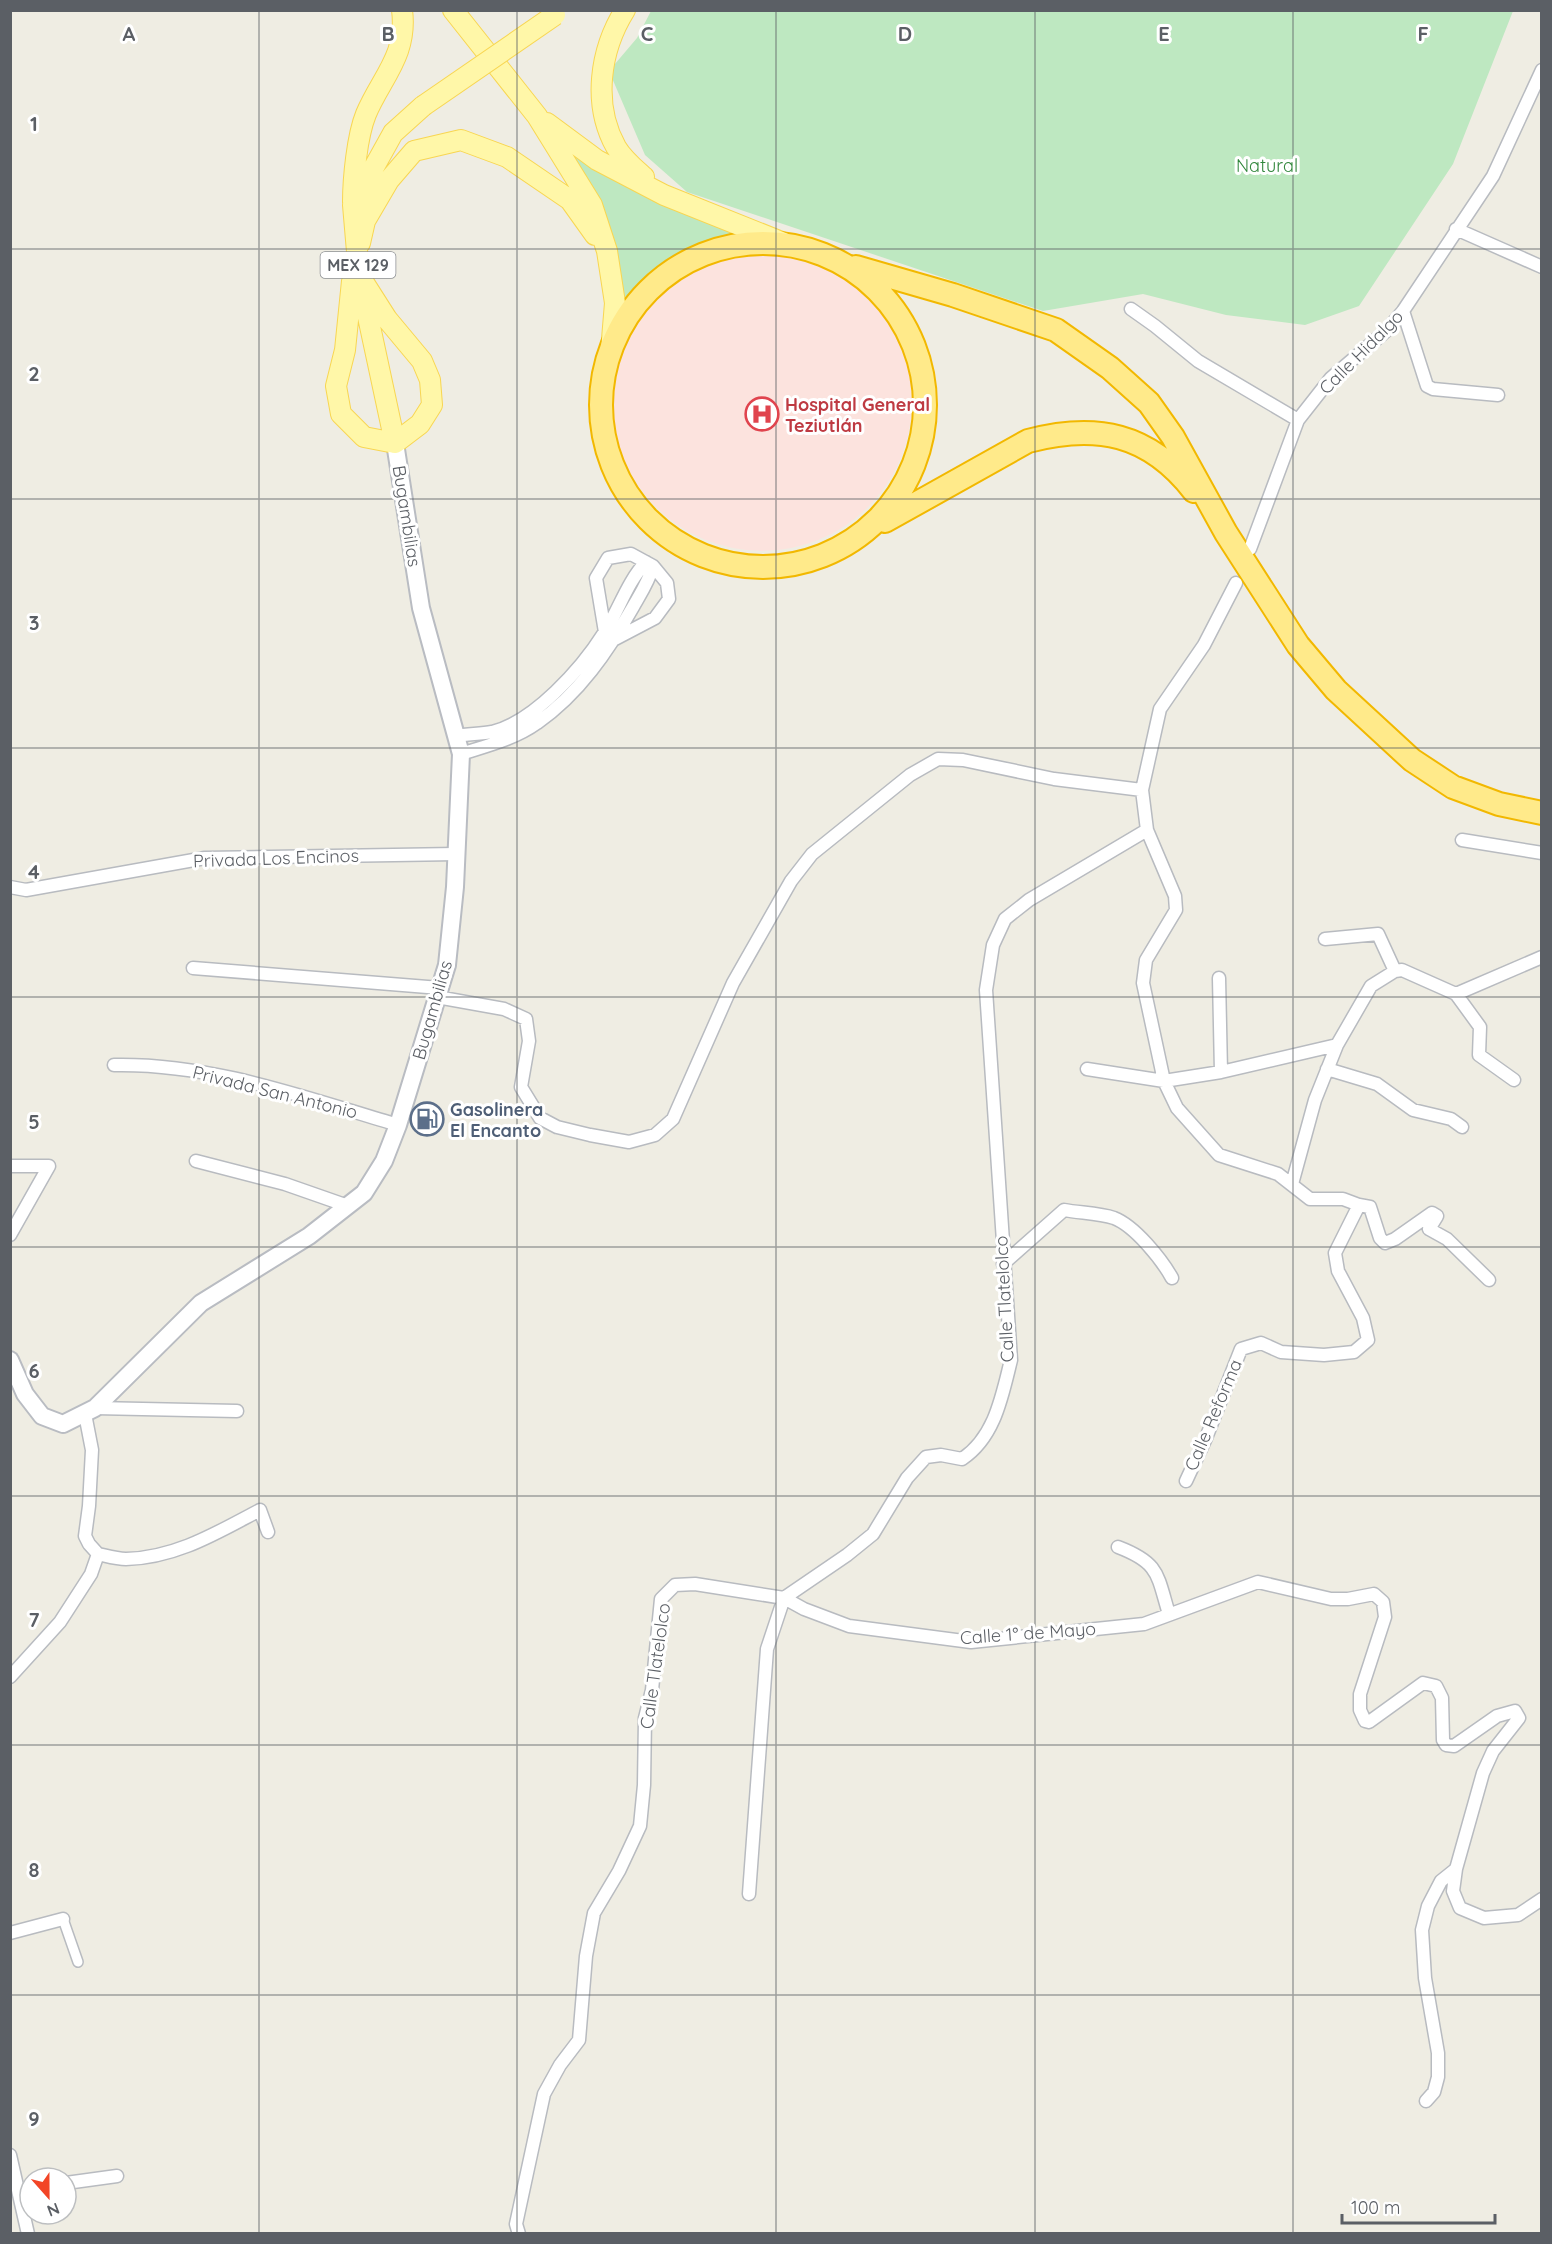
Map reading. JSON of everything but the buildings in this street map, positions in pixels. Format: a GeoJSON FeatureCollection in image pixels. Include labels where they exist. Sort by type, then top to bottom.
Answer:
{"type":"FeatureCollection","features":[{"type":"Feature","properties":{"kind":"highway"},"geometry":{"type":"LineString","coordinates":[[1226,532],[1191,486],[1168,463],[1144,448],[1123,438],[1102,433],[1054,434],[1028,441],[868,530],[832,554],[811,561],[774,568],[728,564],[684,547],[652,525],[628,496],[616,474],[608,452],[602,415],[604,375],[621,328],[644,296],[676,270],[705,255],[757,242],[784,243],[814,250],[852,265],[954,295],[1056,330],[1110,368],[1149,403],[1184,456],[1226,532],[1298,645],[1336,690],[1412,760],[1454,787],[1499,804],[1542,813]]}},
{"type":"Feature","properties":{"kind":"highway"},"geometry":{"type":"LineString","coordinates":[[852,265],[871,282],[907,333],[922,382],[922,429],[910,471],[889,511],[868,530]]}},
{"type":"Feature","properties":{"kind":"main road"},"geometry":{"type":"LineString","coordinates":[[353,205],[353,177],[366,115],[396,60],[403,20],[402,10]]}},
{"type":"Feature","properties":{"kind":"main road"},"geometry":{"type":"LineString","coordinates":[[453,10],[537,116],[592,206],[607,251],[615,303],[611,351]]}},
{"type":"Feature","properties":{"kind":"main road"},"geometry":{"type":"LineString","coordinates":[[625,10],[610,39],[604,60],[602,97],[607,126],[616,147],[629,164],[664,195]]}},
{"type":"Feature","properties":{"kind":"main road"},"geometry":{"type":"LineString","coordinates":[[353,205],[393,133],[423,106],[558,13]]}},
{"type":"Feature","properties":{"kind":"main road"},"geometry":{"type":"LineString","coordinates":[[537,116],[597,160],[664,195],[784,243]]}},
{"type":"Feature","properties":{"kind":"main road"},"geometry":{"type":"LineString","coordinates":[[358,266],[387,319],[422,361],[430,380],[432,405],[420,423],[395,443],[364,437],[341,414],[336,386],[345,350],[352,281],[358,266],[365,221],[389,180],[414,151],[461,140],[507,157],[570,200],[607,251]]}},
{"type":"Feature","properties":{"kind":"main road","name":"MEX 129"},"geometry":{"type":"LineString","coordinates":[[353,205],[358,266],[395,443]]}},
{"type":"Feature","properties":{"kind":"main road","name":"Bugambilias"},"geometry":{"type":"LineString","coordinates":[[10,1360],[25,1394],[42,1416],[63,1424],[90,1411],[201,1304],[309,1236],[364,1193],[384,1161],[398,1125],[447,965],[455,887],[461,754],[421,608],[395,443]]}},
{"type":"Feature","properties":{"kind":"street","name":"Calle Hidalgo"},"geometry":{"type":"LineString","coordinates":[[1250,549],[1298,420],[1331,378],[1386,331],[1403,311],[1493,176],[1540,75]]}},
{"type":"Feature","properties":{"kind":"street"},"geometry":{"type":"LineString","coordinates":[[1456,229],[1542,267]]}},
{"type":"Feature","properties":{"kind":"street"},"geometry":{"type":"LineString","coordinates":[[1131,309],[1198,361],[1298,420]]}},
{"type":"Feature","properties":{"kind":"street"},"geometry":{"type":"LineString","coordinates":[[1403,311],[1427,386],[1433,389],[1498,395]]}},
{"type":"Feature","properties":{"kind":"street"},"geometry":{"type":"LineString","coordinates":[[456,736],[494,732],[530,714],[557,691],[610,636],[655,618],[669,599],[667,583],[649,564],[631,554],[608,558],[596,578],[610,636]]}},
{"type":"Feature","properties":{"kind":"street"},"geometry":{"type":"LineString","coordinates":[[461,754],[498,743],[536,724],[566,700],[594,668],[610,636],[650,577],[649,564]]}},
{"type":"Feature","properties":{"kind":"street"},"geometry":{"type":"LineString","coordinates":[[1236,583],[1204,645],[1160,709],[1142,790],[1147,830],[1175,896],[1176,910],[1146,960],[1143,983],[1164,1081],[1177,1108],[1219,1155],[1278,1174],[1310,1199],[1343,1199],[1370,1207],[1380,1238],[1385,1243],[1395,1239],[1432,1213],[1437,1216],[1429,1229],[1447,1239],[1489,1280]]}},
{"type":"Feature","properties":{"kind":"street"},"geometry":{"type":"LineString","coordinates":[[193,968],[438,992],[504,1009],[526,1019],[529,1041],[521,1087],[540,1118],[557,1127],[629,1142],[655,1135],[674,1119],[733,983],[791,881],[812,854],[910,775],[938,759],[963,760],[1054,779],[1142,790]]}},
{"type":"Feature","properties":{"kind":"street","name":"Calle Tlatelolco"},"geometry":{"type":"LineString","coordinates":[[519,2234],[516,2224],[544,2094],[560,2065],[579,2040],[586,1956],[594,1913],[619,1871],[640,1826],[644,1785],[645,1718],[652,1690],[661,1599],[675,1585],[695,1584],[784,1598],[847,1555],[873,1534],[908,1478],[926,1457],[941,1455],[962,1459],[976,1449],[999,1410],[1011,1360],[986,990],[993,945],[1005,920],[1029,900],[1147,830]]}},
{"type":"Feature","properties":{"kind":"street"},"geometry":{"type":"LineString","coordinates":[[1462,840],[1542,853]]}},
{"type":"Feature","properties":{"kind":"street","name":"Privada Los Encinos"},"geometry":{"type":"LineString","coordinates":[[10,887],[26,890],[205,858],[456,854]]}},
{"type":"Feature","properties":{"kind":"street"},"geometry":{"type":"LineString","coordinates":[[1325,939],[1378,934],[1395,971]]}},
{"type":"Feature","properties":{"kind":"street"},"geometry":{"type":"LineString","coordinates":[[1456,993],[1542,957]]}},
{"type":"Feature","properties":{"kind":"street"},"geometry":{"type":"LineString","coordinates":[[1292,1184],[1315,1100],[1337,1045],[1371,987],[1395,971],[1402,970],[1456,993],[1480,1027],[1479,1055],[1514,1080]]}},
{"type":"Feature","properties":{"kind":"street"},"geometry":{"type":"LineString","coordinates":[[1219,978],[1221,1072]]}},
{"type":"Feature","properties":{"kind":"street"},"geometry":{"type":"LineString","coordinates":[[1087,1069],[1164,1081],[1221,1072],[1337,1045]]}},
{"type":"Feature","properties":{"kind":"street","name":"Privada San Antonio"},"geometry":{"type":"LineString","coordinates":[[114,1065],[150,1064],[220,1074],[398,1125]]}},
{"type":"Feature","properties":{"kind":"street"},"geometry":{"type":"LineString","coordinates":[[1327,1069],[1377,1084],[1413,1110],[1451,1119],[1462,1127]]}},
{"type":"Feature","properties":{"kind":"street"},"geometry":{"type":"LineString","coordinates":[[196,1161],[285,1184],[348,1206]]}},
{"type":"Feature","properties":{"kind":"street"},"geometry":{"type":"LineString","coordinates":[[10,1166],[48,1166],[10,1235]]}},
{"type":"Feature","properties":{"kind":"street","name":"Calle Reforma"},"geometry":{"type":"LineString","coordinates":[[1186,1481],[1209,1433],[1240,1349],[1261,1343],[1281,1352],[1324,1355],[1354,1352],[1368,1340],[1363,1318],[1338,1271],[1335,1252],[1359,1205]]}},
{"type":"Feature","properties":{"kind":"street"},"geometry":{"type":"LineString","coordinates":[[1003,1264],[1064,1210],[1115,1218],[1156,1253],[1172,1278]]}},
{"type":"Feature","properties":{"kind":"street"},"geometry":{"type":"LineString","coordinates":[[237,1411],[90,1411],[93,1450],[85,1536],[98,1554],[124,1559],[151,1557],[193,1546],[260,1510],[268,1532]]}},
{"type":"Feature","properties":{"kind":"street"},"geometry":{"type":"LineString","coordinates":[[1118,1547],[1139,1555],[1155,1570],[1169,1614]]}},
{"type":"Feature","properties":{"kind":"street"},"geometry":{"type":"LineString","coordinates":[[10,1677],[60,1623],[91,1574],[98,1554]]}},
{"type":"Feature","properties":{"kind":"street","name":"Calle 1° de Mayo"},"geometry":{"type":"LineString","coordinates":[[784,1598],[804,1609],[849,1626],[971,1642],[1144,1624],[1258,1582],[1331,1599],[1348,1599],[1374,1594],[1383,1602],[1385,1617],[1360,1694],[1360,1710],[1365,1721],[1369,1722],[1423,1683],[1436,1686],[1442,1698],[1443,1740],[1446,1745],[1454,1746],[1497,1716],[1515,1711],[1519,1718],[1493,1751],[1483,1773],[1456,1869]]}},
{"type":"Feature","properties":{"kind":"street"},"geometry":{"type":"LineString","coordinates":[[749,1894],[767,1649],[784,1598]]}},
{"type":"Feature","properties":{"kind":"street"},"geometry":{"type":"LineString","coordinates":[[1456,1869],[1454,1891],[1460,1908],[1484,1917],[1518,1915],[1542,1899]]}},
{"type":"Feature","properties":{"kind":"street"},"geometry":{"type":"LineString","coordinates":[[1425,2101],[1434,2092],[1438,2077],[1438,2053],[1425,1978],[1422,1930],[1428,1906],[1441,1881],[1456,1869]]}},
{"type":"Feature","properties":{"kind":"street"},"geometry":{"type":"LineString","coordinates":[[10,1933],[63,1919],[78,1962]]}},
{"type":"Feature","properties":{"kind":"street"},"geometry":{"type":"LineString","coordinates":[[10,2155],[18,2185]]}},
{"type":"Feature","properties":{"kind":"street"},"geometry":{"type":"LineString","coordinates":[[78,2181],[117,2176]]}},
{"type":"Feature","properties":{"kind":"shaded area","name":"Hospital General Teziutlán"},"geometry":{"type":"Polygon","coordinates":[[[762,251],[791,254],[819,263],[845,276],[868,295],[887,318],[900,344],[909,372],[912,401],[909,430],[900,458],[887,484],[868,507],[845,526],[819,539],[791,548],[762,551],[733,548],[705,539],[679,526],[656,507],[637,484],[624,458],[615,430],[612,401],[615,372],[624,344],[637,318],[656,295],[679,276],[705,263],[733,254],[762,251]]]}},
{"type":"Feature","properties":{"kind":"green space","name":"Natural"},"geometry":{"type":"Polygon","coordinates":[[[651,11],[1513,11],[1453,164],[1359,306],[1305,325],[1226,315],[1143,294],[1043,311],[687,192],[645,155],[609,71],[637,38],[651,11]]]}},
{"type":"Feature","properties":{"kind":"green space"},"geometry":{"type":"Polygon","coordinates":[[[569,150],[651,200],[749,235],[695,254],[647,288],[626,313],[609,233],[569,150]]]}},
{"type":"Feature","properties":{"kind":"place","name":"Hospital General Teziutlán"},"geometry":{"type":"Point","coordinates":[762,414]}},
{"type":"Feature","properties":{"kind":"place","name":"Gasolinera El Encanto"},"geometry":{"type":"Point","coordinates":[427,1119]}}]}
